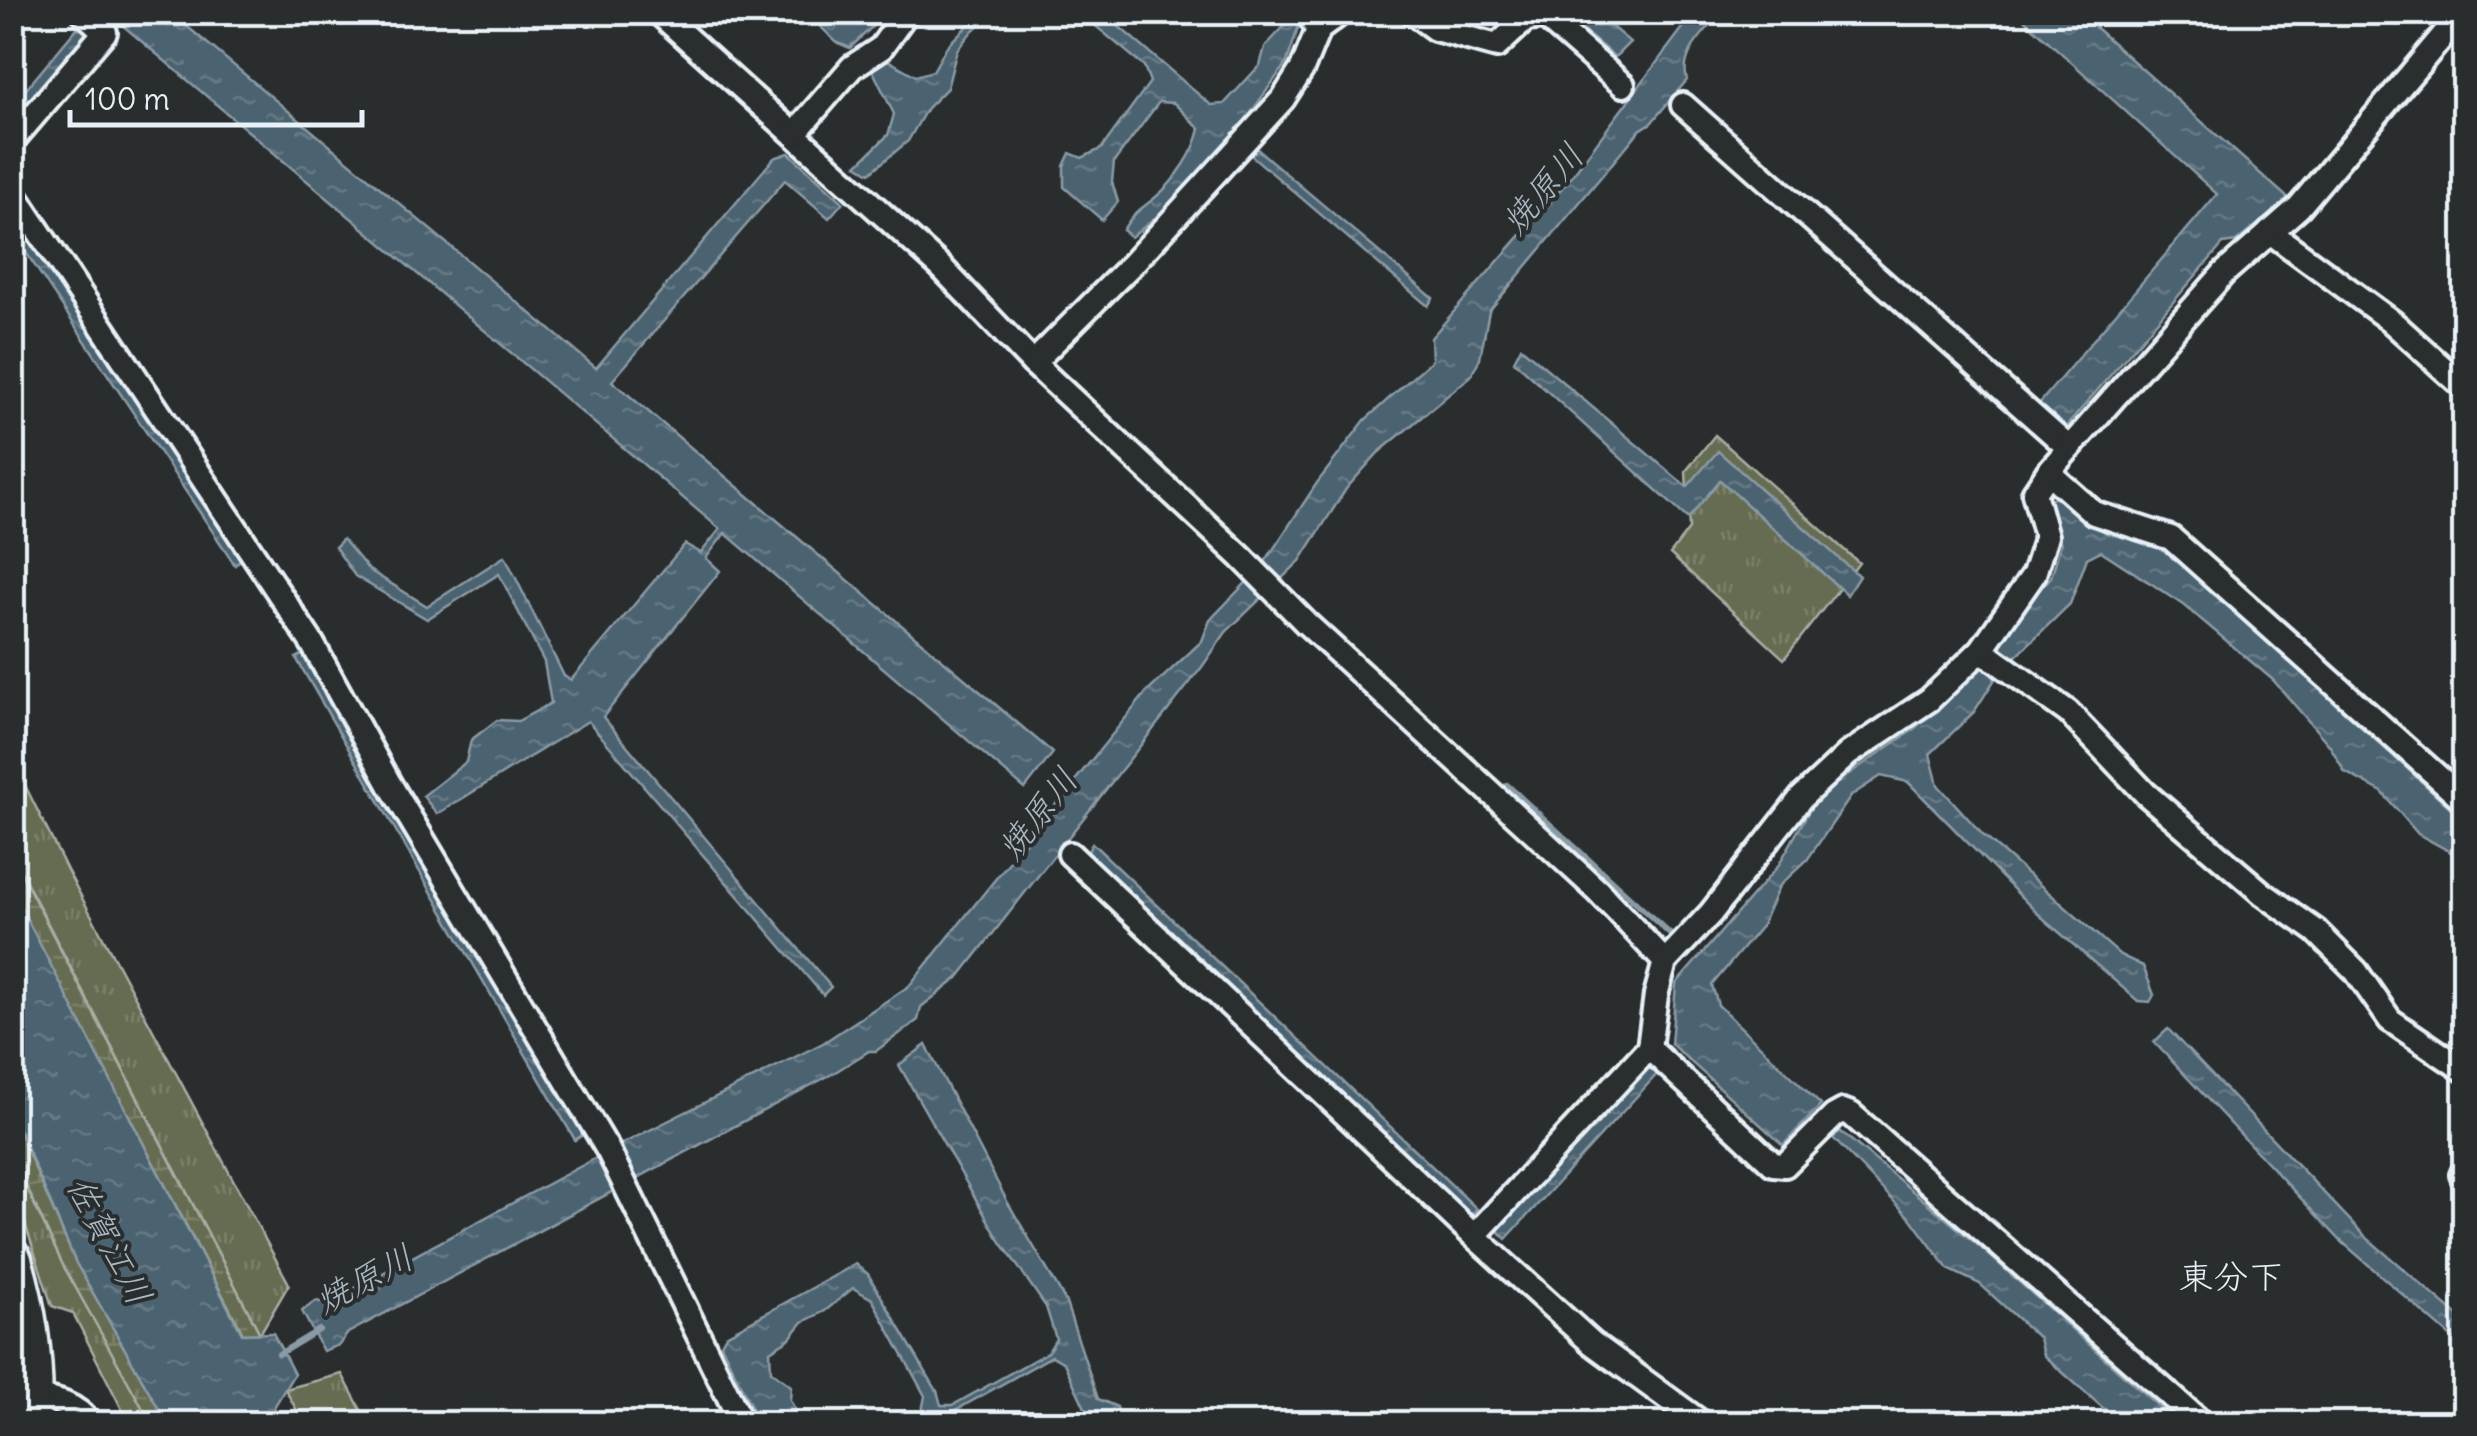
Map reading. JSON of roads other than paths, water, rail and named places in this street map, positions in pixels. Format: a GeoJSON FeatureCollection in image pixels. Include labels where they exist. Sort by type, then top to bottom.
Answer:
{"type":"FeatureCollection","features":[{"type":"Feature","properties":{"kind":"main road"},"geometry":{"type":"LineString","coordinates":[[12,1260],[24,1301],[33,1410]]}},
{"type":"Feature","properties":{"kind":"street"},"geometry":{"type":"LineString","coordinates":[[12,142],[105,32],[83,12]]}},
{"type":"Feature","properties":{"kind":"street"},"geometry":{"type":"LineString","coordinates":[[658,12],[940,266],[1033,362],[1598,892],[1665,962]]}},
{"type":"Feature","properties":{"kind":"street"},"geometry":{"type":"LineString","coordinates":[[795,134],[852,67],[881,48],[907,12]]}},
{"type":"Feature","properties":{"kind":"street"},"geometry":{"type":"LineString","coordinates":[[1033,362],[1133,263],[1282,99],[1302,69],[1312,20],[1342,12]]}},
{"type":"Feature","properties":{"kind":"street"},"geometry":{"type":"LineString","coordinates":[[1412,12],[1435,29],[1497,46],[1526,19],[1545,16],[1623,85]]}},
{"type":"Feature","properties":{"kind":"street"},"geometry":{"type":"LineString","coordinates":[[1474,1236],[1650,1048],[1656,995],[1665,962],[1711,914],[1801,798],[1848,754],[1990,657],[2034,574],[2046,536],[2034,493],[2048,472],[2224,273],[2299,207],[2459,27]]}},
{"type":"Feature","properties":{"kind":"street"},"geometry":{"type":"LineString","coordinates":[[1683,105],[2069,448]]}},
{"type":"Feature","properties":{"kind":"street"},"geometry":{"type":"LineString","coordinates":[[12,191],[312,643],[389,783],[608,1150],[742,1424]]}},
{"type":"Feature","properties":{"kind":"street"},"geometry":{"type":"LineString","coordinates":[[2270,232],[2391,321],[2464,387]]}},
{"type":"Feature","properties":{"kind":"street"},"geometry":{"type":"LineString","coordinates":[[2048,472],[2094,513],[2171,538],[2464,800]]}},
{"type":"Feature","properties":{"kind":"street"},"geometry":{"type":"LineString","coordinates":[[1990,657],[2068,712],[2146,794],[2262,893],[2316,931],[2356,971],[2390,1020],[2464,1070]]}},
{"type":"Feature","properties":{"kind":"street"},"geometry":{"type":"LineString","coordinates":[[1070,854],[1592,1343],[1702,1424]]}},
{"type":"Feature","properties":{"kind":"street"},"geometry":{"type":"LineString","coordinates":[[1650,1048],[1773,1164],[1785,1165],[1834,1116],[1844,1111],[1851,1114],[2203,1424]]}},
{"type":"Feature","properties":{"kind":"street"},"geometry":{"type":"LineString","coordinates":[[2464,1171],[2464,1179]]}},
{"type":"Feature","properties":{"kind":"street"},"geometry":{"type":"LineString","coordinates":[[33,1410],[58,1400],[82,1412],[90,1424]]}},
{"type":"Feature","properties":{"kind":"water"},"geometry":{"type":"Polygon","coordinates":[[[108,13],[171,13],[596,368],[774,158],[789,153],[843,202],[829,218],[785,180],[612,381],[1053,753],[1025,789],[725,533],[706,558],[720,571],[603,717],[831,987],[823,995],[588,721],[437,814],[423,796],[466,762],[471,740],[497,720],[518,721],[551,703],[544,662],[499,574],[427,619],[355,576],[335,547],[343,539],[369,570],[427,606],[505,556],[564,676],[571,680],[685,544],[701,553],[720,529],[108,13]]]}},
{"type":"Feature","properties":{"kind":"water"},"geometry":{"type":"Polygon","coordinates":[[[807,13],[861,13],[874,25],[850,48],[836,42],[807,13]]]}},
{"type":"Feature","properties":{"kind":"water"},"geometry":{"type":"Polygon","coordinates":[[[980,13],[992,13],[957,50],[947,88],[927,108],[908,141],[870,173],[857,165],[888,135],[894,114],[872,69],[884,58],[916,76],[933,71],[947,46],[980,13]]]}},
{"type":"Feature","properties":{"kind":"water"},"geometry":{"type":"Polygon","coordinates":[[[1080,13],[1103,13],[1211,105],[1224,104],[1260,65],[1265,47],[1291,19],[1309,13],[1299,25],[1287,62],[1233,138],[1162,213],[1131,237],[1123,230],[1177,174],[1200,129],[1174,103],[1159,102],[1114,162],[1112,182],[1118,202],[1102,220],[1064,187],[1064,166],[1070,153],[1082,158],[1101,149],[1150,82],[1144,66],[1080,13]]]}},
{"type":"Feature","properties":{"kind":"water"},"geometry":{"type":"Polygon","coordinates":[[[1562,13],[1595,13],[1630,42],[1615,57],[1562,13]]]}},
{"type":"Feature","properties":{"kind":"water"},"geometry":{"type":"Polygon","coordinates":[[[1694,13],[1721,13],[1690,52],[1687,80],[1651,123],[1640,130],[1489,311],[1480,358],[1471,376],[1378,453],[1346,489],[1300,561],[1226,632],[958,978],[921,1007],[918,1020],[876,1051],[869,1051],[348,1333],[339,1345],[323,1351],[302,1311],[316,1301],[327,1303],[622,1144],[823,1043],[909,986],[1145,694],[1202,641],[1210,620],[1263,565],[1317,483],[1365,420],[1432,360],[1431,338],[1568,181],[1694,13]]]}},
{"type":"Feature","properties":{"kind":"water"},"geometry":{"type":"Polygon","coordinates":[[[2017,13],[2079,13],[2289,199],[2236,242],[2223,244],[2065,428],[2038,405],[2217,194],[2017,13]]]}},
{"type":"Feature","properties":{"kind":"water"},"geometry":{"type":"Polygon","coordinates":[[[77,28],[88,37],[13,125],[13,105],[77,28]]]}},
{"type":"Feature","properties":{"kind":"water"},"geometry":{"type":"Polygon","coordinates":[[[1256,148],[1433,298],[1428,306],[1251,155],[1256,148]]]}},
{"type":"Feature","properties":{"kind":"water"},"geometry":{"type":"Polygon","coordinates":[[[13,215],[242,558],[235,565],[13,233],[13,215]]]}},
{"type":"Feature","properties":{"kind":"water"},"geometry":{"type":"Polygon","coordinates":[[[1521,347],[1687,487],[1718,451],[1859,576],[1847,595],[1720,480],[1688,519],[1514,361],[1521,347]]]}},
{"type":"Feature","properties":{"kind":"water"},"geometry":{"type":"Polygon","coordinates":[[[2060,495],[2106,533],[2162,547],[2464,820],[2464,863],[2418,834],[2382,792],[2345,772],[2330,746],[2273,680],[2184,605],[2101,551],[2087,558],[2070,604],[2011,661],[2003,656],[1991,673],[1995,679],[1974,712],[1930,754],[1938,785],[1983,835],[2120,955],[2143,966],[2154,995],[2150,1002],[2138,1001],[2036,912],[1908,782],[1881,776],[1852,795],[1807,860],[1779,886],[1762,925],[1712,985],[1718,1005],[1821,1105],[1783,1145],[1671,1044],[1676,984],[1778,866],[1818,795],[1913,730],[1981,668],[2016,614],[2051,577],[2061,544],[2047,501],[2060,495]]]}},
{"type":"Feature","properties":{"kind":"water"},"geometry":{"type":"Polygon","coordinates":[[[304,654],[584,1134],[575,1140],[296,658],[304,654]]]}},
{"type":"Feature","properties":{"kind":"water"},"geometry":{"type":"Polygon","coordinates":[[[1092,843],[1477,1209],[1466,1220],[1086,856],[1092,843]]]}},
{"type":"Feature","properties":{"kind":"water","name":"佐賀江川"},"geometry":{"type":"Polygon","coordinates":[[[13,892],[242,1334],[273,1333],[294,1374],[274,1407],[282,1423],[167,1423],[76,1263],[13,1115],[13,892]]]}},
{"type":"Feature","properties":{"kind":"water"},"geometry":{"type":"Polygon","coordinates":[[[2168,1029],[2366,1237],[2464,1321],[2464,1348],[2340,1240],[2154,1042],[2168,1029]]]}},
{"type":"Feature","properties":{"kind":"water"},"geometry":{"type":"Polygon","coordinates":[[[926,1045],[1008,1203],[1065,1300],[1098,1399],[1117,1407],[1122,1423],[1092,1423],[1064,1363],[1052,1356],[933,1423],[902,1423],[922,1411],[925,1396],[872,1299],[853,1288],[825,1311],[803,1322],[789,1339],[770,1351],[771,1371],[791,1386],[790,1400],[800,1423],[759,1423],[721,1344],[726,1335],[856,1264],[868,1274],[937,1391],[941,1405],[953,1405],[1048,1352],[1056,1339],[1046,1307],[997,1236],[899,1065],[926,1045]]]}},
{"type":"Feature","properties":{"kind":"water"},"geometry":{"type":"Polygon","coordinates":[[[1650,1065],[1659,1072],[1506,1239],[1497,1230],[1650,1065]]]}},
{"type":"Feature","properties":{"kind":"water"},"geometry":{"type":"Polygon","coordinates":[[[1840,1131],[1979,1246],[2177,1423],[2120,1423],[2043,1355],[2039,1338],[1980,1284],[1948,1269],[1911,1219],[1833,1138],[1840,1131]]]}},
{"type":"Feature","properties":{"kind":"waterway"},"geometry":{"type":"LineString","coordinates":[[1507,785],[1671,935]]}},
{"type":"Feature","properties":{"kind":"waterway","name":"焼原川"},"geometry":{"type":"LineString","coordinates":[[279,1354],[319,1330]]}},
{"type":"Feature","properties":{"kind":"district","name":"東分下"},"geometry":{"type":"Point","coordinates":[2231,1276]}}]}
